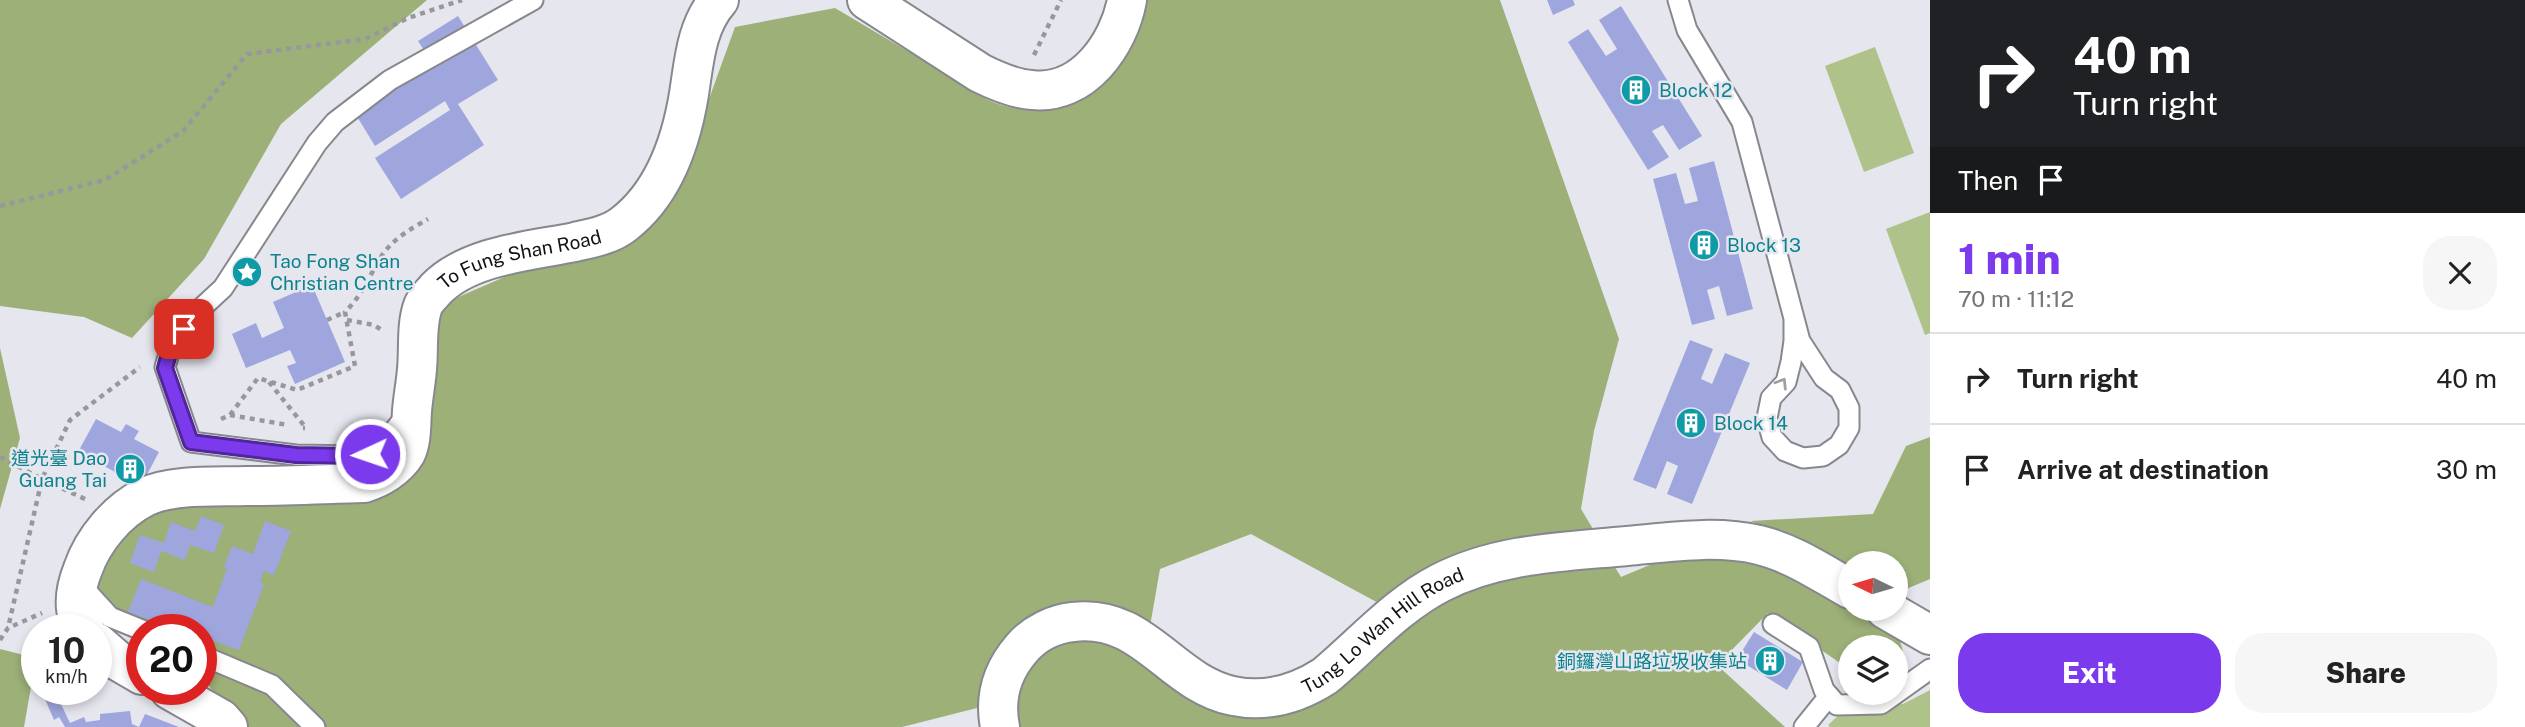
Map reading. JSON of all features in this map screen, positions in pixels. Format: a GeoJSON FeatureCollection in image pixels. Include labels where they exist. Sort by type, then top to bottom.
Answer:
{"type":"FeatureCollection","features":[{"type":"Feature","properties":{"kind":"street","name":"To Fung Shan Road"},"geometry":{"type":"LineString","coordinates":[[80,604],[93,546],[119,515],[146,496],[193,487],[364,483],[388,472],[405,454],[408,446],[424,304],[439,286],[459,273],[485,262],[610,232],[637,213],[660,183],[672,157],[684,118],[697,45],[707,18],[719,0]]}},
{"type":"Feature","properties":{"kind":"street"},"geometry":{"type":"LineString","coordinates":[[867,0],[980,73],[996,81],[1033,90],[1058,88],[1095,64],[1113,40],[1127,0]]}},
{"type":"Feature","properties":{"kind":"street","name":"Tung Lo Wan Hill Road"},"geometry":{"type":"LineString","coordinates":[[1000,727],[997,700],[1011,662],[1026,643],[1039,634],[1069,622],[1100,621],[1112,624],[1143,639],[1184,674],[1207,687],[1232,696],[1260,698],[1287,694],[1312,684],[1334,669],[1420,594],[1466,572],[1509,559],[1670,542],[1730,541],[1758,545],[1785,554],[1838,583]]}},
{"type":"Feature","properties":{"kind":"street"},"geometry":{"type":"LineString","coordinates":[[1906,621],[1930,635]]}},
{"type":"Feature","properties":{"kind":"street"},"geometry":{"type":"LineString","coordinates":[[196,705],[228,727]]}},
{"type":"Feature","properties":{"kind":"lane"},"geometry":{"type":"LineString","coordinates":[[412,400],[406,416],[390,439],[370,454],[296,455],[191,442],[165,368],[172,343],[195,314],[223,288],[299,169],[335,121],[390,80],[533,0]]}},
{"type":"Feature","properties":{"kind":"lane"},"geometry":{"type":"LineString","coordinates":[[1678,0],[1687,30],[1742,122],[1800,341],[1825,378],[1840,390],[1849,408],[1849,428],[1839,445],[1823,456],[1803,458],[1785,451],[1772,437],[1767,418],[1771,398],[1786,382],[1794,341],[1794,320]]}},
{"type":"Feature","properties":{"kind":"lane"},"geometry":{"type":"LineString","coordinates":[[80,604],[126,624]]}},
{"type":"Feature","properties":{"kind":"lane"},"geometry":{"type":"LineString","coordinates":[[1773,624],[1809,647],[1824,690],[1837,705],[1881,704],[1930,670]]}},
{"type":"Feature","properties":{"kind":"lane"},"geometry":{"type":"LineString","coordinates":[[217,662],[272,685],[315,727]]}},
{"type":"Feature","properties":{"kind":"lane"},"geometry":{"type":"LineString","coordinates":[[1804,727],[1829,696]]}},
{"type":"Feature","properties":{"kind":"path"},"geometry":{"type":"LineString","coordinates":[[0,206],[105,180],[183,131],[247,54],[365,39],[408,18],[462,0]]}},
{"type":"Feature","properties":{"kind":"path"},"geometry":{"type":"LineString","coordinates":[[1033,90],[1034,55],[1061,0]]}},
{"type":"Feature","properties":{"kind":"path"},"geometry":{"type":"LineString","coordinates":[[327,320],[345,312],[360,297],[381,256],[391,244],[428,219]]}},
{"type":"Feature","properties":{"kind":"path"},"geometry":{"type":"LineString","coordinates":[[268,381],[306,428],[230,415],[258,378],[268,381],[297,390],[355,366],[345,312]]}},
{"type":"Feature","properties":{"kind":"path"},"geometry":{"type":"LineString","coordinates":[[347,320],[374,325]]}},
{"type":"Feature","properties":{"kind":"path"},"geometry":{"type":"LineString","coordinates":[[0,640],[8,628],[42,479],[70,420],[172,343]]}},
{"type":"Feature","properties":{"kind":"path"},"geometry":{"type":"LineString","coordinates":[[0,457],[119,515]]}},
{"type":"Feature","properties":{"kind":"path"},"geometry":{"type":"LineString","coordinates":[[8,628],[80,604]]}},
{"type":"Feature","properties":{"kind":"green space"},"geometry":{"type":"Polygon","coordinates":[[[0,0],[427,0],[281,124],[204,259],[132,338],[84,317],[0,306],[0,0]]]}},
{"type":"Feature","properties":{"kind":"green space"},"geometry":{"type":"Polygon","coordinates":[[[1148,0],[1500,0],[1619,339],[1594,431],[1581,509],[1599,539],[1382,605],[1251,534],[1160,569],[1149,632],[1083,611],[981,707],[902,727],[241,727],[217,696],[217,614],[126,614],[126,619],[93,595],[125,524],[156,506],[362,490],[440,305],[671,204],[735,27],[835,8],[987,100],[1012,108],[1045,110],[1076,102],[1102,84],[1131,46],[1143,20],[1148,0]]]}},
{"type":"Feature","properties":{"kind":"green space"},"geometry":{"type":"Polygon","coordinates":[[[1875,47],[1914,153],[1864,172],[1825,66],[1875,47]]]}},
{"type":"Feature","properties":{"kind":"green space"},"geometry":{"type":"Polygon","coordinates":[[[1930,212],[1930,333],[1925,335],[1886,229],[1930,212]]]}},
{"type":"Feature","properties":{"kind":"green space"},"geometry":{"type":"Polygon","coordinates":[[[0,348],[20,438],[0,509],[0,348]]]}},
{"type":"Feature","properties":{"kind":"green space"},"geometry":{"type":"Polygon","coordinates":[[[1930,437],[1930,579],[1908,588],[1908,551],[1838,551],[1838,562],[1751,521],[1873,514],[1906,446],[1930,437]]]}},
{"type":"Feature","properties":{"kind":"green space"},"geometry":{"type":"Polygon","coordinates":[[[1683,551],[1784,571],[1838,602],[1838,621],[1870,621],[1894,635],[1838,635],[1838,662],[1768,613],[1717,665],[1785,727],[1018,727],[1016,691],[1037,655],[1059,641],[1107,640],[1215,708],[1418,617],[1448,597],[1496,579],[1613,564],[1621,577],[1683,551]]]}},
{"type":"Feature","properties":{"kind":"green space"},"geometry":{"type":"Polygon","coordinates":[[[0,649],[21,654],[21,705],[28,705],[24,727],[0,727],[0,649]]]}},
{"type":"Feature","properties":{"kind":"green space"},"geometry":{"type":"Polygon","coordinates":[[[1930,690],[1930,727],[1828,725],[1851,705],[1908,705],[1908,701],[1930,690]]]}},
{"type":"Feature","properties":{"kind":"building"},"geometry":{"type":"Polygon","coordinates":[[[1547,0],[1573,0],[1575,5],[1553,15],[1547,0]]]}},
{"type":"Feature","properties":{"kind":"building","name":"Block 12"},"geometry":{"type":"Polygon","coordinates":[[[1621,6],[1702,136],[1679,150],[1663,125],[1652,131],[1669,157],[1648,170],[1568,42],[1588,29],[1606,56],[1617,49],[1599,20],[1621,6]]]}},
{"type":"Feature","properties":{"kind":"building"},"geometry":{"type":"Polygon","coordinates":[[[458,16],[498,80],[458,104],[484,145],[401,199],[375,158],[450,110],[445,101],[375,146],[353,110],[431,61],[418,41],[458,16]]]}},
{"type":"Feature","properties":{"kind":"building","name":"Block 13"},"geometry":{"type":"Polygon","coordinates":[[[1714,161],[1753,309],[1727,316],[1719,286],[1707,290],[1715,319],[1692,325],[1653,179],[1676,173],[1685,204],[1698,201],[1689,168],[1714,161]]]}},
{"type":"Feature","properties":{"kind":"building"},"geometry":{"type":"Polygon","coordinates":[[[312,285],[345,362],[295,384],[287,366],[296,363],[290,350],[246,368],[232,334],[256,323],[262,338],[284,328],[273,302],[312,285]]]}},
{"type":"Feature","properties":{"kind":"building","name":"Block 14"},"geometry":{"type":"Polygon","coordinates":[[[1690,340],[1713,349],[1701,379],[1712,384],[1725,353],[1750,363],[1692,504],[1667,494],[1678,466],[1667,461],[1656,489],[1633,480],[1690,340]]]}},
{"type":"Feature","properties":{"kind":"building","name":"道光臺 Dao Guang Tai"},"geometry":{"type":"Polygon","coordinates":[[[96,419],[121,432],[126,424],[139,431],[134,439],[159,452],[141,486],[78,452],[96,419]]]}},
{"type":"Feature","properties":{"kind":"building"},"geometry":{"type":"Polygon","coordinates":[[[201,516],[224,525],[214,553],[190,545],[185,560],[161,551],[154,572],[130,563],[140,535],[164,543],[171,522],[195,531],[201,516]]]}},
{"type":"Feature","properties":{"kind":"building"},"geometry":{"type":"Polygon","coordinates":[[[265,521],[291,531],[274,575],[264,571],[260,582],[264,584],[239,650],[217,642],[217,614],[128,612],[141,579],[213,607],[232,546],[253,554],[265,521]]]}},
{"type":"Feature","properties":{"kind":"building","name":"銅鑼灣山路垃圾收集站"},"geometry":{"type":"Polygon","coordinates":[[[1754,632],[1803,662],[1787,690],[1737,659],[1754,632]]]}},
{"type":"Feature","properties":{"kind":"building"},"geometry":{"type":"Polygon","coordinates":[[[48,705],[61,705],[70,723],[84,717],[86,722],[100,720],[100,714],[130,711],[132,724],[139,727],[65,727],[59,717],[54,720],[48,705]]]}},
{"type":"Feature","properties":{"kind":"building"},"geometry":{"type":"Polygon","coordinates":[[[145,714],[179,727],[139,727],[145,714]]]}},
{"type":"Feature","properties":{"kind":"place","name":"Block 12"},"geometry":{"type":"Point","coordinates":[1636,90]}},
{"type":"Feature","properties":{"kind":"place","name":"Block 13"},"geometry":{"type":"Point","coordinates":[1704,245]}},
{"type":"Feature","properties":{"kind":"place","name":"Tao Fong Shan Christian Centre"},"geometry":{"type":"Point","coordinates":[247,272]}},
{"type":"Feature","properties":{"kind":"place","name":"Block 14"},"geometry":{"type":"Point","coordinates":[1691,423]}},
{"type":"Feature","properties":{"kind":"place","name":"道光臺 Dao Guang Tai"},"geometry":{"type":"Point","coordinates":[130,469]}},
{"type":"Feature","properties":{"kind":"place","name":"銅鑼灣山路垃圾收集站"},"geometry":{"type":"Point","coordinates":[1770,661]}},
{"type":"Feature","properties":{"kind":"route"},"geometry":{"type":"LineString","coordinates":[[184,329],[172,343],[165,368],[191,442],[296,455],[370,454]]}}]}
